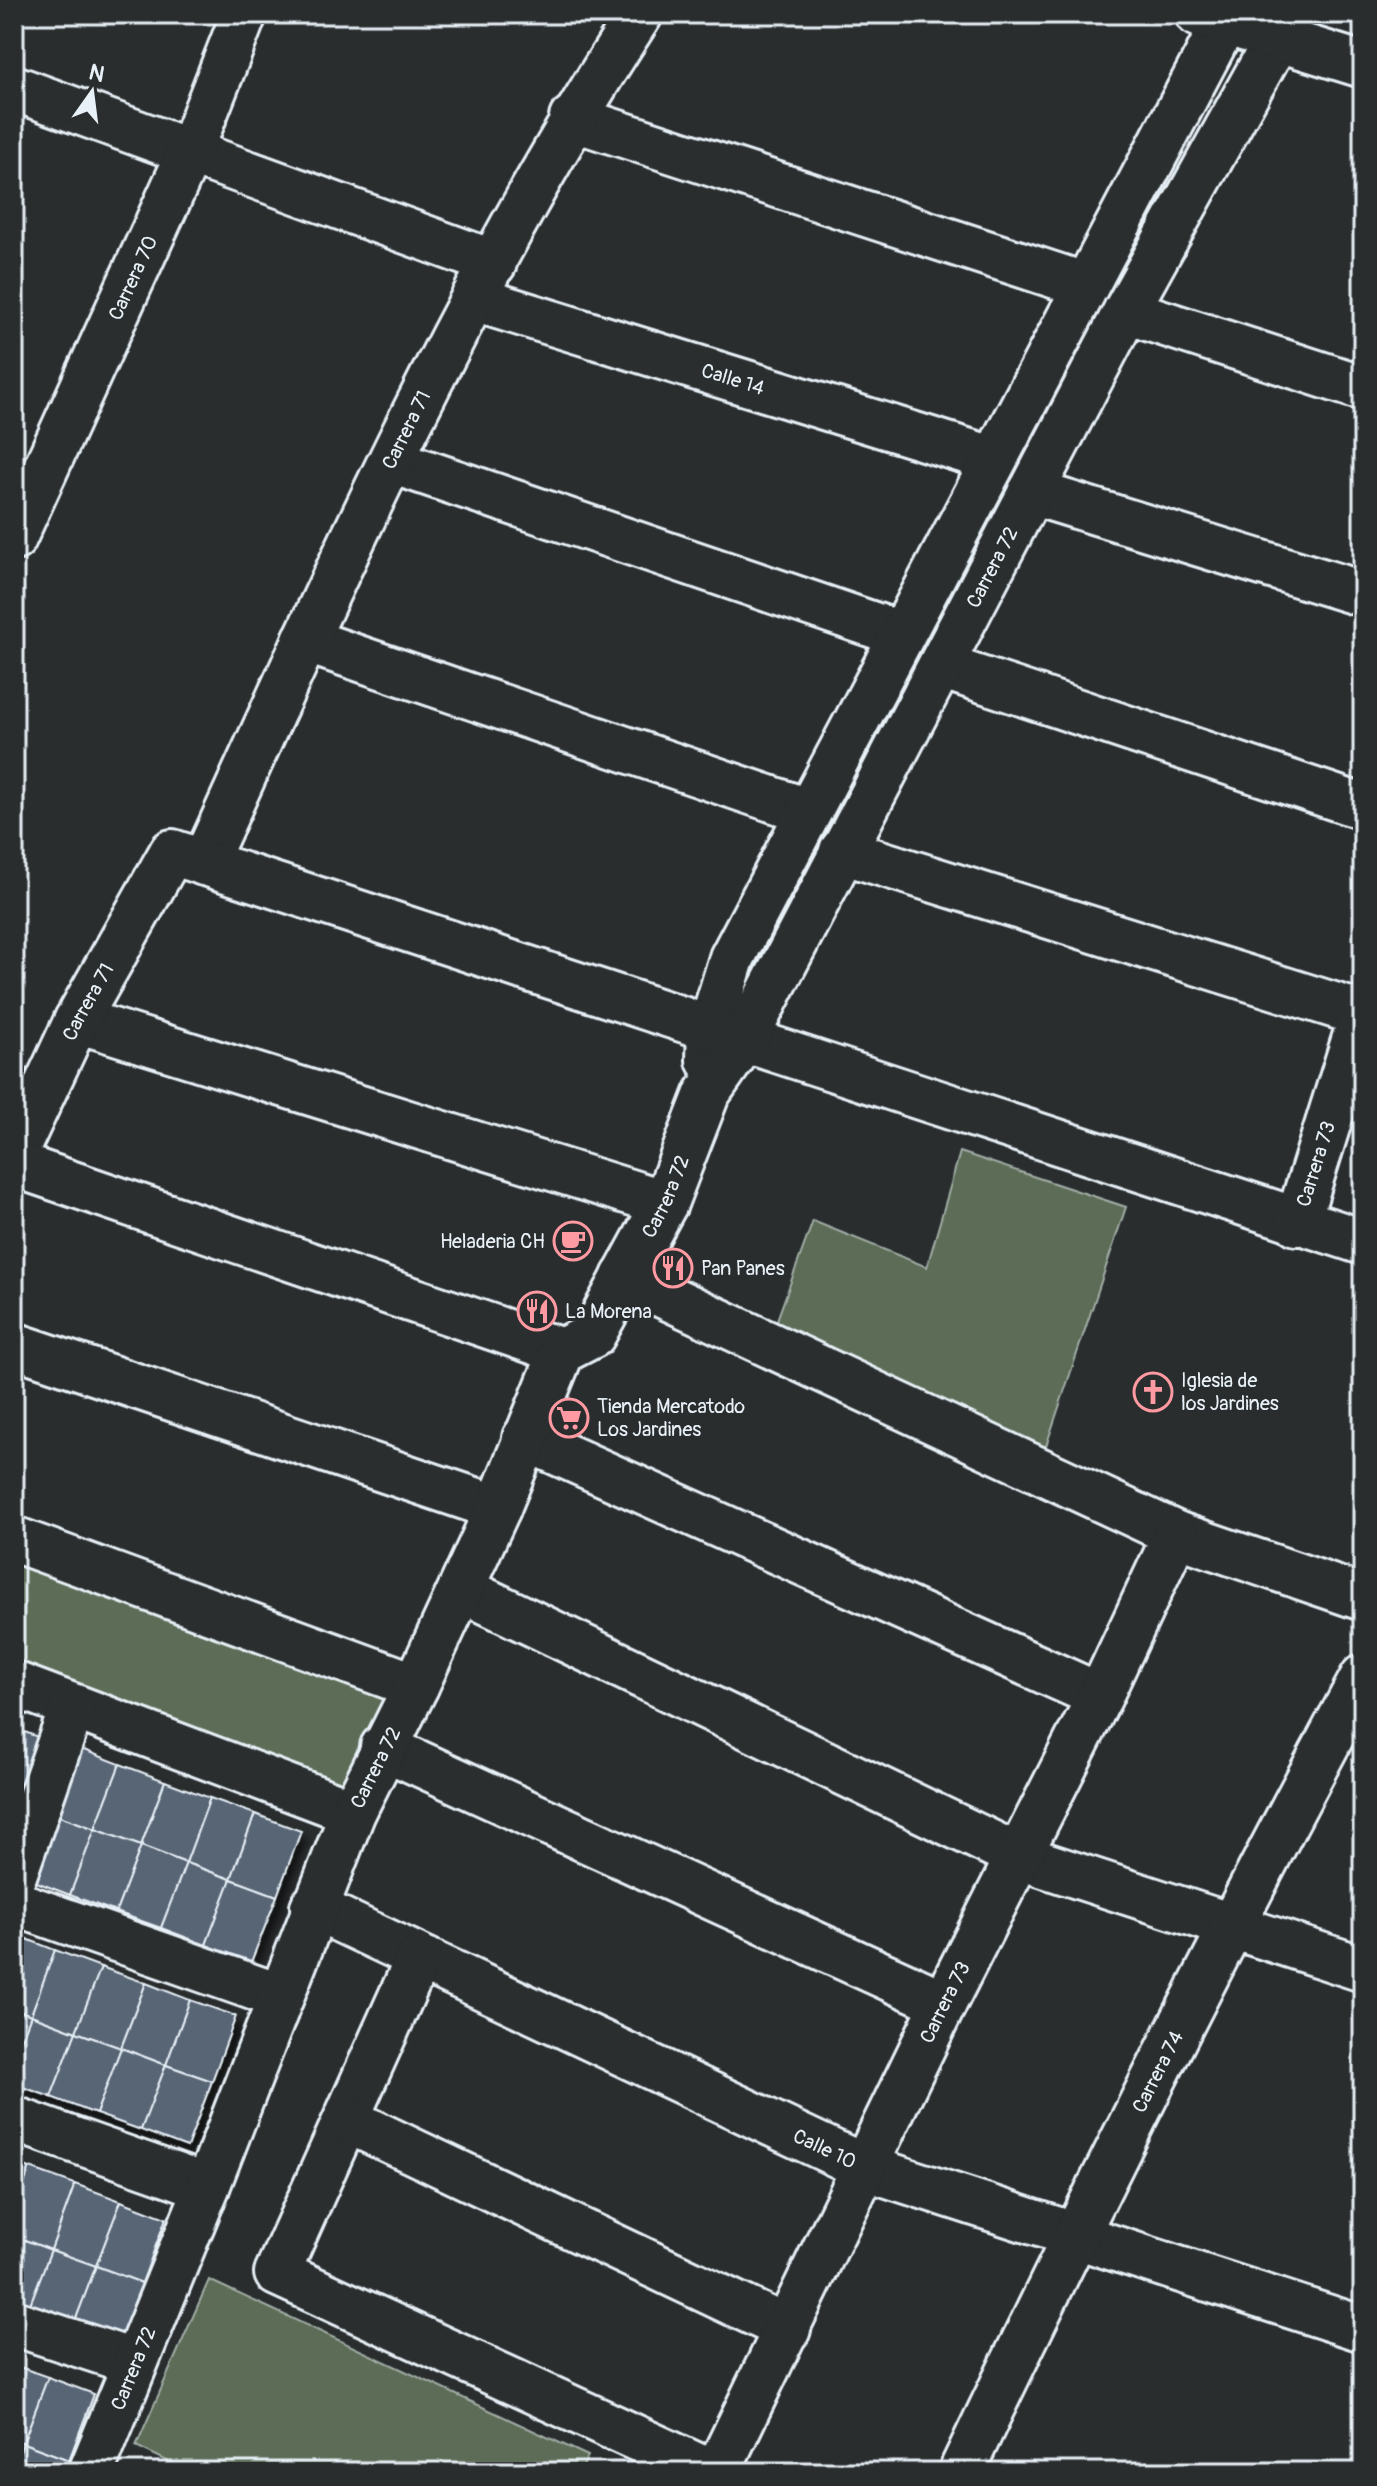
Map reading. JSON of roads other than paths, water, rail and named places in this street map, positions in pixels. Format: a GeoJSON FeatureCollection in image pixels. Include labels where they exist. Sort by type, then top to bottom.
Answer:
{"type":"FeatureCollection","features":[{"type":"Feature","properties":{"kind":"street","name":"Carrera 70"},"geometry":{"type":"LineString","coordinates":[[14,538],[190,152],[244,14]]}},
{"type":"Feature","properties":{"kind":"street","name":"Carrera 71"},"geometry":{"type":"LineString","coordinates":[[14,1155],[77,1020],[188,857],[305,640],[392,461],[572,118],[640,14]]}},
{"type":"Feature","properties":{"kind":"street"},"geometry":{"type":"LineString","coordinates":[[1212,18],[1363,65]]}},
{"type":"Feature","properties":{"kind":"street","name":"Carrera 72"},"geometry":{"type":"LineString","coordinates":[[727,1036],[732,958],[1084,285],[1212,18]]}},
{"type":"Feature","properties":{"kind":"street","name":"Carrera 72"},"geometry":{"type":"LineString","coordinates":[[91,2472],[133,2362],[207,2187],[313,1907],[383,1747],[416,1686],[498,1508],[562,1351],[593,1335],[665,1203],[727,1036],[842,851],[1126,311],[1277,39]]}},
{"type":"Feature","properties":{"kind":"street","name":"Calle 14"},"geometry":{"type":"LineString","coordinates":[[14,88],[190,152],[485,281],[992,459]]}},
{"type":"Feature","properties":{"kind":"street"},"geometry":{"type":"LineString","coordinates":[[572,118],[1084,285]]}},
{"type":"Feature","properties":{"kind":"street"},"geometry":{"type":"LineString","coordinates":[[1126,311],[1363,388]]}},
{"type":"Feature","properties":{"kind":"street"},"geometry":{"type":"LineString","coordinates":[[392,461],[900,634]]}},
{"type":"Feature","properties":{"kind":"street"},"geometry":{"type":"LineString","coordinates":[[1031,492],[1363,594]]}},
{"type":"Feature","properties":{"kind":"street"},"geometry":{"type":"LineString","coordinates":[[305,640],[807,811]]}},
{"type":"Feature","properties":{"kind":"street"},"geometry":{"type":"LineString","coordinates":[[941,666],[1363,807]]}},
{"type":"Feature","properties":{"kind":"street"},"geometry":{"type":"LineString","coordinates":[[842,851],[1363,1013]]}},
{"type":"Feature","properties":{"kind":"street"},"geometry":{"type":"LineString","coordinates":[[188,857],[1297,1223],[1363,1242]]}},
{"type":"Feature","properties":{"kind":"street","name":"Carrera 73"},"geometry":{"type":"LineString","coordinates":[[1297,1223],[1363,1013]]}},
{"type":"Feature","properties":{"kind":"street"},"geometry":{"type":"LineString","coordinates":[[77,1020],[665,1203]]}},
{"type":"Feature","properties":{"kind":"street"},"geometry":{"type":"LineString","coordinates":[[14,1164],[562,1351]]}},
{"type":"Feature","properties":{"kind":"street"},"geometry":{"type":"LineString","coordinates":[[624,1277],[1176,1534],[1363,1598]]}},
{"type":"Feature","properties":{"kind":"street"},"geometry":{"type":"LineString","coordinates":[[14,1345],[498,1508]]}},
{"type":"Feature","properties":{"kind":"street"},"geometry":{"type":"LineString","coordinates":[[525,1438],[1100,1696]]}},
{"type":"Feature","properties":{"kind":"street","name":"Carrera 73"},"geometry":{"type":"LineString","coordinates":[[717,2472],[944,2003],[1100,1696],[1176,1534]]}},
{"type":"Feature","properties":{"kind":"street"},"geometry":{"type":"LineString","coordinates":[[14,1539],[416,1686]]}},
{"type":"Feature","properties":{"kind":"street"},"geometry":{"type":"LineString","coordinates":[[461,1589],[1020,1857],[1363,1969]]}},
{"type":"Feature","properties":{"kind":"street","name":"Carrera 74"},"geometry":{"type":"LineString","coordinates":[[961,2472],[1074,2235],[1230,1925],[1363,1677]]}},
{"type":"Feature","properties":{"kind":"street"},"geometry":{"type":"LineString","coordinates":[[14,1684],[353,1812]]}},
{"type":"Feature","properties":{"kind":"street"},"geometry":{"type":"LineString","coordinates":[[14,1875],[72,1708]]}},
{"type":"Feature","properties":{"kind":"street"},"geometry":{"type":"LineString","coordinates":[[383,1747],[944,2003]]}},
{"type":"Feature","properties":{"kind":"street"},"geometry":{"type":"LineString","coordinates":[[14,1903],[281,1997]]}},
{"type":"Feature","properties":{"kind":"street","name":"Calle 10"},"geometry":{"type":"LineString","coordinates":[[313,1907],[864,2167],[1363,2329]]}},
{"type":"Feature","properties":{"kind":"street"},"geometry":{"type":"LineString","coordinates":[[418,1959],[277,2273],[710,2472]]}},
{"type":"Feature","properties":{"kind":"street"},"geometry":{"type":"LineString","coordinates":[[14,2119],[207,2187]]}},
{"type":"Feature","properties":{"kind":"street"},"geometry":{"type":"LineString","coordinates":[[347,2120],[788,2329]]}},
{"type":"Feature","properties":{"kind":"street"},"geometry":{"type":"LineString","coordinates":[[14,2323],[133,2362]]}},
{"type":"Feature","properties":{"kind":"place","name":"Heladeria CH"},"geometry":{"type":"Point","coordinates":[573,1241]}},
{"type":"Feature","properties":{"kind":"place","name":"Pan Panes"},"geometry":{"type":"Point","coordinates":[673,1268]}},
{"type":"Feature","properties":{"kind":"place","name":"La Morena"},"geometry":{"type":"Point","coordinates":[537,1311]}},
{"type":"Feature","properties":{"kind":"place","name":"Iglesia de los Jardines"},"geometry":{"type":"Point","coordinates":[1153,1392]}},
{"type":"Feature","properties":{"kind":"place","name":"Tienda Mercatodo Los Jardines"},"geometry":{"type":"Point","coordinates":[569,1418]}}]}
